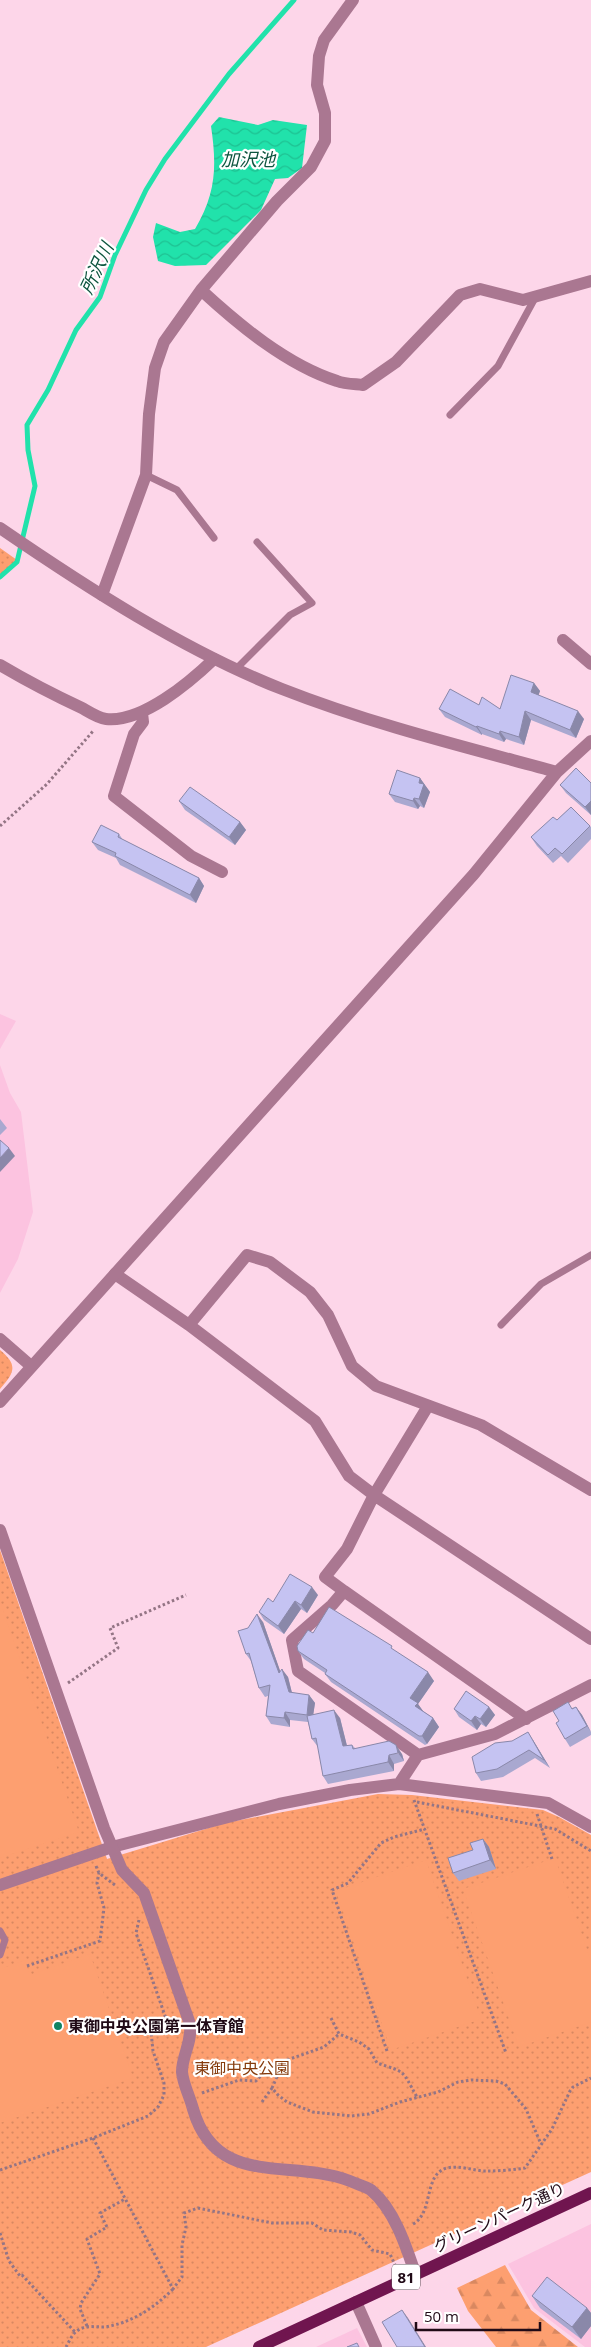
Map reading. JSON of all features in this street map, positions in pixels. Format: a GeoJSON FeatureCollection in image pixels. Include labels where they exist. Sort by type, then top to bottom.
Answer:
{"type":"FeatureCollection","features":[{"type":"Feature","properties":{"kind":"main road","name":"グリーンパーク通り"},"geometry":{"type":"LineString","coordinates":[[259,2347],[591,2193]]}},
{"type":"Feature","properties":{"kind":"street"},"geometry":{"type":"LineString","coordinates":[[102,594],[146,475],[149,414],[155,368],[164,342],[201,290],[278,201],[311,167],[325,141],[325,113],[317,85],[319,56],[324,40],[353,0]]}},
{"type":"Feature","properties":{"kind":"street"},"geometry":{"type":"LineString","coordinates":[[201,290],[240,325],[302,366],[338,382],[363,385],[396,362],[460,295],[480,289],[523,300],[591,281]]}},
{"type":"Feature","properties":{"kind":"street"},"geometry":{"type":"LineString","coordinates":[[0,528],[102,594],[214,659],[236,669],[282,689],[352,713],[424,736],[557,772]]}},
{"type":"Feature","properties":{"kind":"street"},"geometry":{"type":"LineString","coordinates":[[563,640],[591,664]]}},
{"type":"Feature","properties":{"kind":"street"},"geometry":{"type":"LineString","coordinates":[[0,665],[51,694],[105,719],[120,719],[142,713],[199,674],[214,659]]}},
{"type":"Feature","properties":{"kind":"street"},"geometry":{"type":"LineString","coordinates":[[142,713],[143,722],[134,734],[114,796],[191,856],[222,872]]}},
{"type":"Feature","properties":{"kind":"street"},"geometry":{"type":"LineString","coordinates":[[0,1402],[474,874],[557,772],[591,741]]}},
{"type":"Feature","properties":{"kind":"street"},"geometry":{"type":"LineString","coordinates":[[188,1325],[247,1255],[270,1262],[310,1292],[328,1315],[352,1366],[376,1386],[481,1425],[591,1490]]}},
{"type":"Feature","properties":{"kind":"street"},"geometry":{"type":"LineString","coordinates":[[115,1274],[188,1325],[314,1421],[349,1476],[374,1495],[591,1639]]}},
{"type":"Feature","properties":{"kind":"street"},"geometry":{"type":"LineString","coordinates":[[0,1339],[31,1366]]}},
{"type":"Feature","properties":{"kind":"street"},"geometry":{"type":"LineString","coordinates":[[428,1406],[374,1495],[347,1549],[325,1577],[526,1719]]}},
{"type":"Feature","properties":{"kind":"street"},"geometry":{"type":"LineString","coordinates":[[0,1530],[112,1847],[122,1870],[144,1894],[190,2024],[192,2037],[182,2072],[196,2118],[204,2136],[230,2159],[247,2164],[337,2176],[370,2189],[384,2204],[403,2241],[415,2273]]}},
{"type":"Feature","properties":{"kind":"street"},"geometry":{"type":"LineString","coordinates":[[344,1591],[332,1606],[292,1640],[298,1671],[418,1755]]}},
{"type":"Feature","properties":{"kind":"street"},"geometry":{"type":"LineString","coordinates":[[399,1784],[418,1755],[495,1734],[591,1686]]}},
{"type":"Feature","properties":{"kind":"street"},"geometry":{"type":"LineString","coordinates":[[0,1885],[112,1847],[279,1804],[350,1790],[399,1784],[548,1803],[591,1828]]}},
{"type":"Feature","properties":{"kind":"street"},"geometry":{"type":"LineString","coordinates":[[356,2302],[376,2347]]}},
{"type":"Feature","properties":{"kind":"lane"},"geometry":{"type":"LineString","coordinates":[[450,415],[498,366],[535,297]]}},
{"type":"Feature","properties":{"kind":"lane"},"geometry":{"type":"LineString","coordinates":[[146,475],[177,490],[214,538]]}},
{"type":"Feature","properties":{"kind":"lane"},"geometry":{"type":"LineString","coordinates":[[236,669],[290,615],[312,603],[257,542]]}},
{"type":"Feature","properties":{"kind":"lane"},"geometry":{"type":"LineString","coordinates":[[501,1325],[541,1284],[591,1255]]}},
{"type":"Feature","properties":{"kind":"lane"},"geometry":{"type":"LineString","coordinates":[[0,1931],[5,1940],[3,1952],[0,1955]]}},
{"type":"Feature","properties":{"kind":"path"},"geometry":{"type":"LineString","coordinates":[[0,826],[47,784],[105,719]]}},
{"type":"Feature","properties":{"kind":"path"},"geometry":{"type":"LineString","coordinates":[[56,1687],[70,1682],[118,1648],[110,1628],[186,1596]]}},
{"type":"Feature","properties":{"kind":"path"},"geometry":{"type":"LineString","coordinates":[[412,1795],[506,2053]]}},
{"type":"Feature","properties":{"kind":"path"},"geometry":{"type":"LineString","coordinates":[[414,1801],[561,1832],[581,1847],[591,1851]]}},
{"type":"Feature","properties":{"kind":"path"},"geometry":{"type":"LineString","coordinates":[[535,1809],[552,1859]]}},
{"type":"Feature","properties":{"kind":"path"},"geometry":{"type":"LineString","coordinates":[[387,2052],[332,1890],[348,1883],[388,1839],[425,1829]]}},
{"type":"Feature","properties":{"kind":"path"},"geometry":{"type":"LineString","coordinates":[[27,1966],[100,1941],[104,1908],[97,1883],[98,1873],[96,1865]]}},
{"type":"Feature","properties":{"kind":"path"},"geometry":{"type":"LineString","coordinates":[[98,1873],[122,1890]]}},
{"type":"Feature","properties":{"kind":"path"},"geometry":{"type":"LineString","coordinates":[[139,1918],[136,1933],[171,2030]]}},
{"type":"Feature","properties":{"kind":"path"},"geometry":{"type":"LineString","coordinates":[[331,2018],[339,2034],[359,2042],[368,2049],[377,2063],[396,2068],[405,2074],[417,2097]]}},
{"type":"Feature","properties":{"kind":"path"},"geometry":{"type":"LineString","coordinates":[[0,2170],[94,2138],[148,2116],[158,2107],[164,2095],[164,2083],[153,2051],[151,2031],[159,2028],[181,2034]]}},
{"type":"Feature","properties":{"kind":"path"},"geometry":{"type":"LineString","coordinates":[[202,2093],[240,2080],[256,2081],[270,2066],[324,2047],[339,2034]]}},
{"type":"Feature","properties":{"kind":"path"},"geometry":{"type":"LineString","coordinates":[[262,2102],[272,2088],[283,2063]]}},
{"type":"Feature","properties":{"kind":"path"},"geometry":{"type":"LineString","coordinates":[[413,2224],[422,2218],[425,2212],[430,2187],[439,2173],[447,2168],[486,2171],[525,2168],[552,2129],[573,2086],[591,2078]]}},
{"type":"Feature","properties":{"kind":"path"},"geometry":{"type":"LineString","coordinates":[[272,2088],[278,2096],[287,2102],[314,2112],[351,2116],[369,2114],[417,2097],[438,2092],[458,2082],[471,2080],[496,2081],[505,2084],[526,2109],[541,2144]]}},
{"type":"Feature","properties":{"kind":"path"},"geometry":{"type":"LineString","coordinates":[[94,2138],[172,2288]]}},
{"type":"Feature","properties":{"kind":"path"},"geometry":{"type":"LineString","coordinates":[[87,2326],[80,2309],[81,2303],[100,2274],[87,2239],[107,2228],[100,2213],[126,2199]]}},
{"type":"Feature","properties":{"kind":"path"},"geometry":{"type":"LineString","coordinates":[[66,2347],[76,2332],[87,2326],[109,2326],[140,2315],[159,2303],[182,2277],[182,2245],[186,2227],[184,2213],[198,2208],[272,2223],[312,2223],[323,2230],[351,2232],[360,2235],[372,2250],[390,2254],[396,2267]]}},
{"type":"Feature","properties":{"kind":"path"},"geometry":{"type":"LineString","coordinates":[[0,2233],[9,2261],[15,2269],[76,2332]]}},
{"type":"Feature","properties":{"kind":"shaded area"},"geometry":{"type":"Polygon","coordinates":[[[0,1014],[16,1021],[0,1049],[0,1014]]]}},
{"type":"Feature","properties":{"kind":"shaded area"},"geometry":{"type":"Polygon","coordinates":[[[0,1065],[10,1093],[21,1112],[33,1212],[18,1259],[0,1293],[0,1065]]]}},
{"type":"Feature","properties":{"kind":"shaded area"},"geometry":{"type":"Polygon","coordinates":[[[591,2224],[591,2347],[585,2347],[534,2308],[508,2264],[591,2224]]]}},
{"type":"Feature","properties":{"kind":"shaded area"},"geometry":{"type":"Polygon","coordinates":[[[357,2328],[367,2347],[316,2347],[357,2328]]]}},
{"type":"Feature","properties":{"kind":"green space"},"geometry":{"type":"Polygon","coordinates":[[[0,548],[17,560],[0,577],[0,548]]]}},
{"type":"Feature","properties":{"kind":"green space"},"geometry":{"type":"Polygon","coordinates":[[[0,1350],[10,1360],[12,1369],[9,1378],[0,1389],[0,1350]]]}},
{"type":"Feature","properties":{"kind":"green space","name":"東御中央公園"},"geometry":{"type":"Polygon","coordinates":[[[0,1550],[107,1859],[225,1823],[378,1794],[412,1795],[543,1810],[591,1835],[591,2172],[206,2347],[0,2347],[0,1550]]]}},
{"type":"Feature","properties":{"kind":"green space"},"geometry":{"type":"Polygon","coordinates":[[[0,1601],[79,1832],[0,1858],[0,1601]]]}},
{"type":"Feature","properties":{"kind":"green space"},"geometry":{"type":"Polygon","coordinates":[[[555,1858],[591,1961],[591,2022],[519,2047],[463,1889],[555,1858]]]}},
{"type":"Feature","properties":{"kind":"green space"},"geometry":{"type":"Polygon","coordinates":[[[426,1860],[481,2019],[391,2050],[336,1891],[426,1860]]]}},
{"type":"Feature","properties":{"kind":"green space","name":"東御中央公園第一体育館"},"geometry":{"type":"Polygon","coordinates":[[[90,1954],[133,2078],[0,2123],[0,1969],[25,1960],[30,1975],[90,1954]]]}},
{"type":"Feature","properties":{"kind":"green space"},"geometry":{"type":"Polygon","coordinates":[[[505,2265],[531,2310],[578,2347],[496,2347],[468,2311],[457,2288],[505,2265]]]}},
{"type":"Feature","properties":{"kind":"water","name":"加沢池"},"geometry":{"type":"Polygon","coordinates":[[[219,117],[258,125],[273,120],[307,125],[302,168],[288,178],[275,179],[261,210],[206,265],[175,266],[158,261],[153,237],[156,223],[180,232],[195,229],[202,216],[211,191],[213,179],[214,154],[211,126],[219,117]]]}},
{"type":"Feature","properties":{"kind":"building"},"geometry":{"type":"Polygon","coordinates":[[[511,675],[534,683],[531,692],[578,711],[570,730],[525,711],[519,737],[500,731],[499,734],[476,727],[439,709],[450,689],[479,705],[482,697],[500,709],[511,675]]]}},
{"type":"Feature","properties":{"kind":"building"},"geometry":{"type":"Polygon","coordinates":[[[576,768],[591,783],[591,801],[585,807],[560,785],[576,768]]]}},
{"type":"Feature","properties":{"kind":"building"},"geometry":{"type":"Polygon","coordinates":[[[397,770],[420,778],[419,783],[424,784],[419,799],[414,798],[413,801],[389,794],[397,770]]]}},
{"type":"Feature","properties":{"kind":"building"},"geometry":{"type":"Polygon","coordinates":[[[190,787],[240,822],[229,837],[179,801],[190,787]]]}},
{"type":"Feature","properties":{"kind":"building"},"geometry":{"type":"Polygon","coordinates":[[[571,807],[590,826],[562,854],[555,848],[548,855],[531,837],[553,817],[557,820],[571,807]]]}},
{"type":"Feature","properties":{"kind":"building"},"geometry":{"type":"Polygon","coordinates":[[[101,825],[119,834],[118,837],[199,878],[190,895],[115,856],[116,853],[92,842],[101,825]]]}},
{"type":"Feature","properties":{"kind":"building"},"geometry":{"type":"Polygon","coordinates":[[[0,1140],[9,1148],[0,1158],[0,1140]]]}},
{"type":"Feature","properties":{"kind":"building"},"geometry":{"type":"Polygon","coordinates":[[[290,1574],[312,1587],[301,1605],[295,1601],[278,1626],[259,1612],[268,1598],[273,1602],[290,1574]]]}},
{"type":"Feature","properties":{"kind":"building"},"geometry":{"type":"Polygon","coordinates":[[[329,1607],[392,1646],[391,1648],[428,1672],[410,1698],[418,1703],[415,1706],[433,1718],[422,1736],[419,1736],[325,1674],[327,1670],[298,1651],[297,1646],[308,1630],[313,1633],[329,1607]]]}},
{"type":"Feature","properties":{"kind":"building"},"geometry":{"type":"Polygon","coordinates":[[[257,1614],[279,1673],[282,1669],[289,1692],[309,1695],[307,1715],[285,1712],[284,1718],[266,1716],[270,1685],[259,1688],[249,1653],[246,1654],[238,1631],[248,1628],[257,1614]]]}},
{"type":"Feature","properties":{"kind":"building"},"geometry":{"type":"Polygon","coordinates":[[[466,1691],[489,1707],[480,1719],[475,1716],[471,1721],[454,1709],[466,1691]]]}},
{"type":"Feature","properties":{"kind":"building"},"geometry":{"type":"Polygon","coordinates":[[[568,1702],[572,1709],[576,1707],[587,1726],[565,1739],[556,1723],[559,1721],[553,1711],[568,1702]]]}},
{"type":"Feature","properties":{"kind":"building"},"geometry":{"type":"Polygon","coordinates":[[[334,1710],[343,1746],[352,1745],[353,1749],[389,1741],[396,1745],[398,1753],[389,1755],[388,1762],[323,1776],[316,1738],[312,1739],[307,1716],[334,1710]]]}},
{"type":"Feature","properties":{"kind":"building"},"geometry":{"type":"Polygon","coordinates":[[[528,1732],[544,1760],[529,1750],[497,1769],[476,1773],[472,1757],[495,1743],[512,1741],[528,1732]]]}},
{"type":"Feature","properties":{"kind":"building"},"geometry":{"type":"Polygon","coordinates":[[[483,1839],[490,1860],[453,1873],[448,1858],[473,1850],[470,1843],[483,1839]]]}},
{"type":"Feature","properties":{"kind":"building"},"geometry":{"type":"Polygon","coordinates":[[[547,2277],[587,2308],[572,2327],[532,2296],[547,2277]]]}},
{"type":"Feature","properties":{"kind":"building"},"geometry":{"type":"Polygon","coordinates":[[[402,2310],[425,2347],[397,2347],[382,2322],[402,2310]]]}},
{"type":"Feature","properties":{"kind":"building"},"geometry":{"type":"Polygon","coordinates":[[[357,2343],[359,2347],[347,2347],[357,2343]]]}},
{"type":"Feature","properties":{"kind":"waterway","name":"所沢川"},"geometry":{"type":"LineString","coordinates":[[0,577],[17,562],[35,486],[28,450],[27,425],[48,390],[76,330],[100,297],[115,255],[146,190],[165,159],[229,74],[294,0]]}},
{"type":"Feature","properties":{"kind":"place","name":"東御中央公園第一体育館"},"geometry":{"type":"Point","coordinates":[58,2026]}}]}
